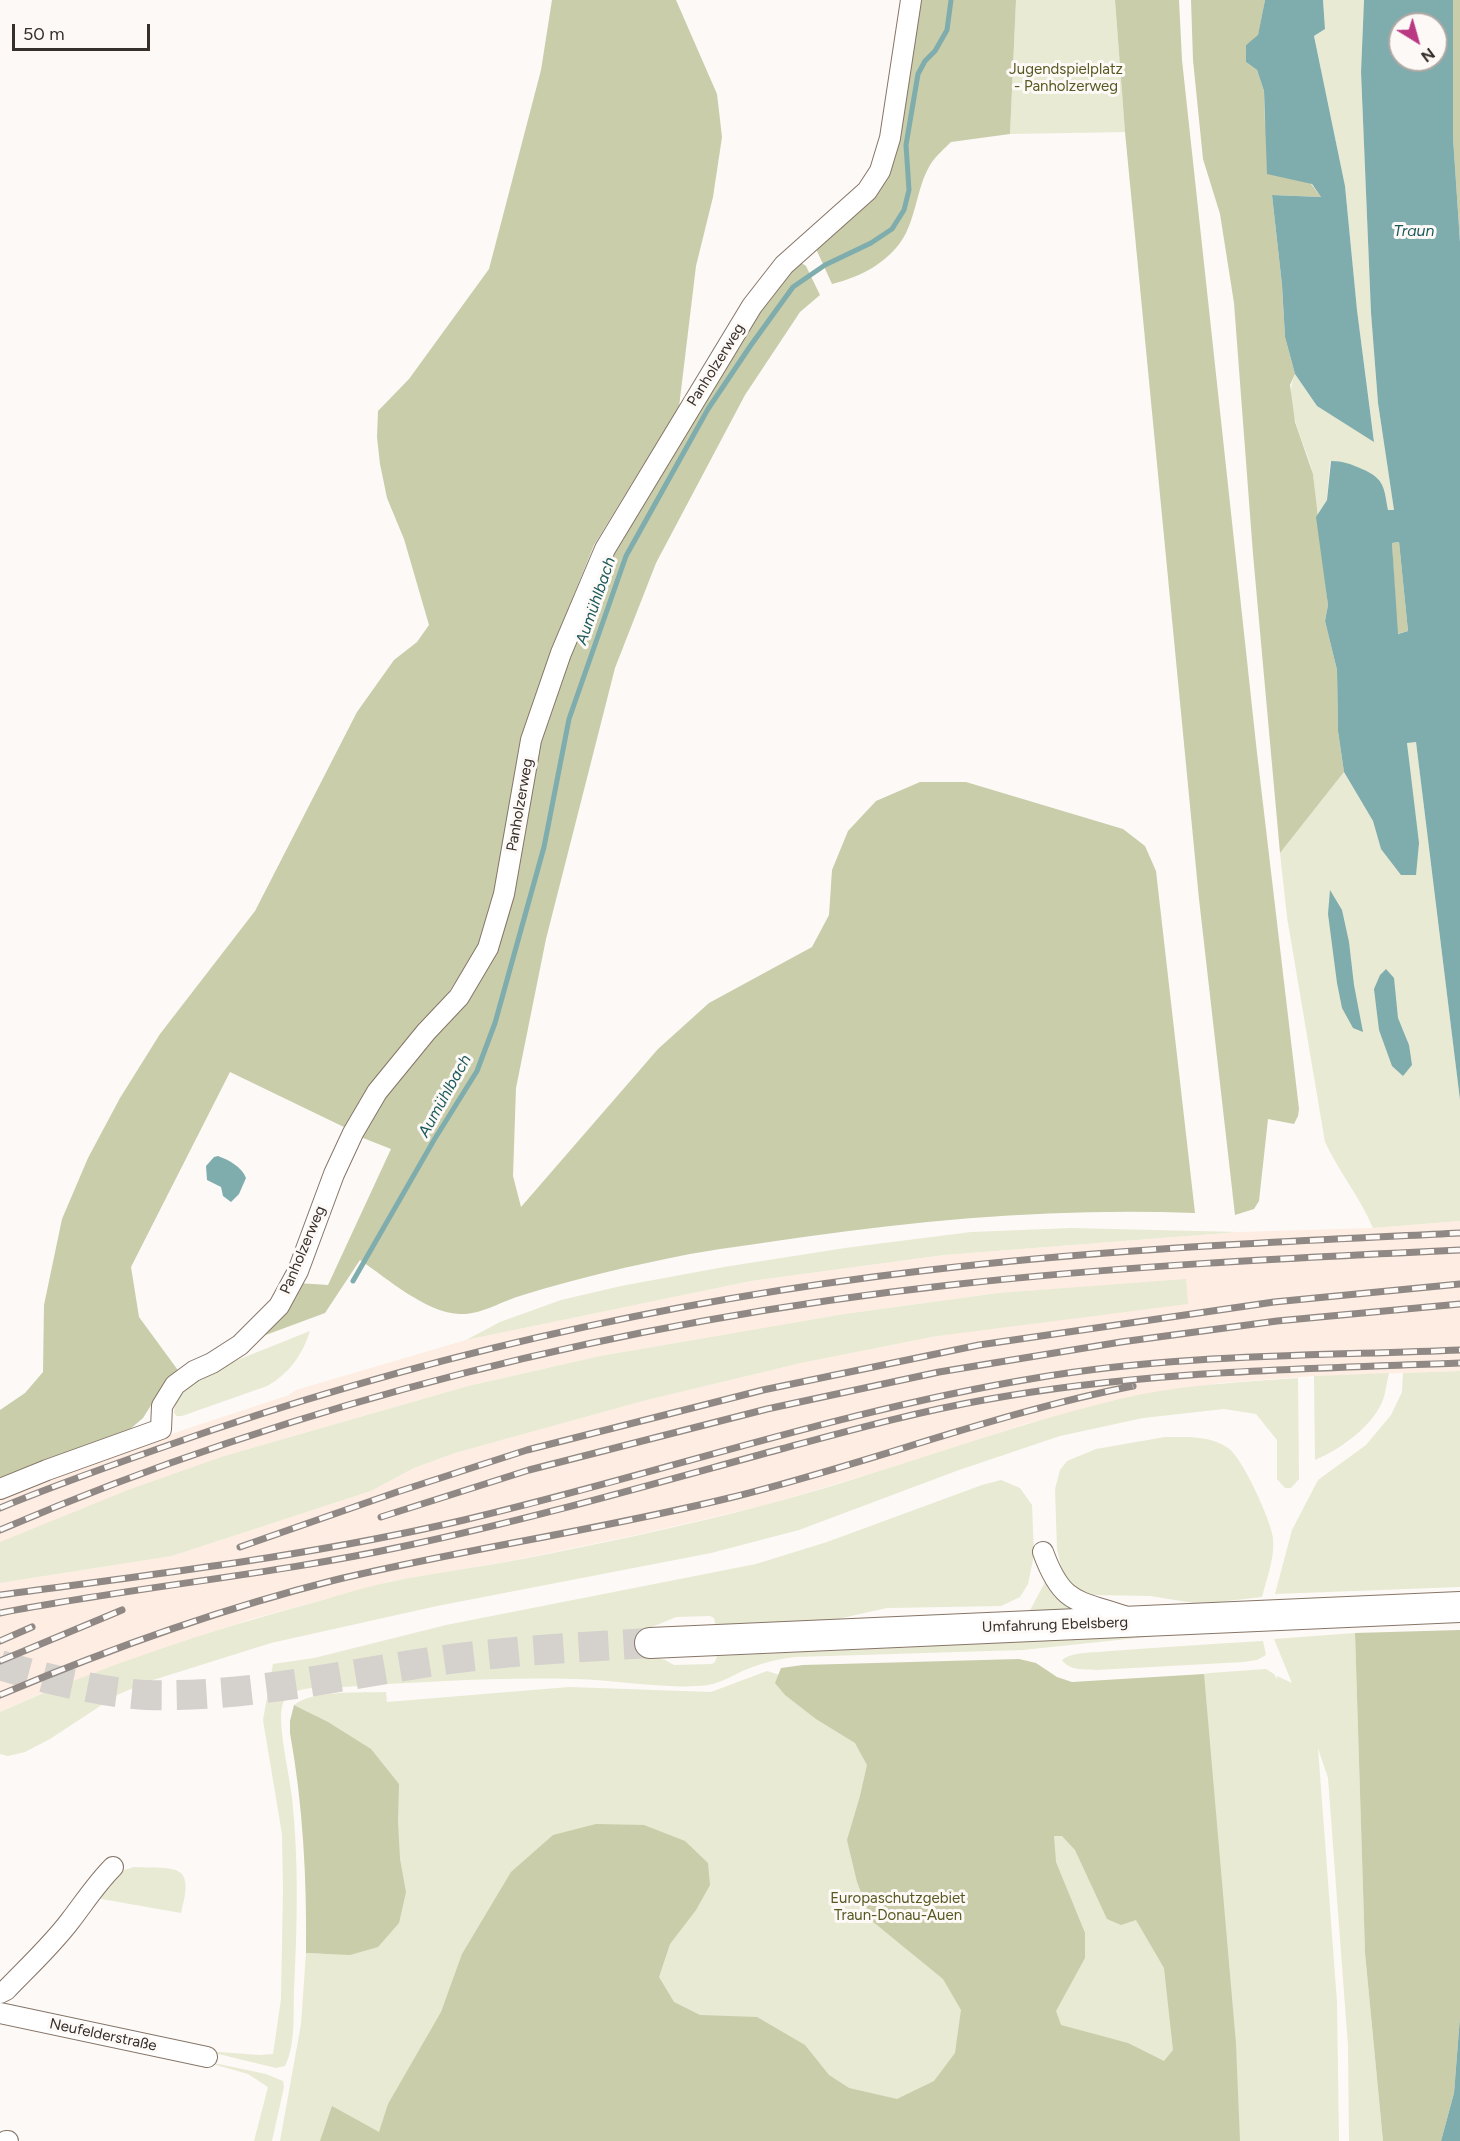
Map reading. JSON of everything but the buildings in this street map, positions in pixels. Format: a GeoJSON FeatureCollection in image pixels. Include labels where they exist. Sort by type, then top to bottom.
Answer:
{"type":"FeatureCollection","features":[{"type":"Feature","properties":{"kind":"main road","name":"Umfahrung Ebelsberg"},"geometry":{"type":"LineString","coordinates":[[650,1643],[1460,1607]]}},
{"type":"Feature","properties":{"kind":"street","name":"Panholzerweg"},"geometry":{"type":"LineString","coordinates":[[0,1488],[161,1429],[162,1406],[175,1385],[194,1371],[212,1363],[240,1345],[279,1306],[298,1271],[334,1174],[353,1132],[377,1092],[426,1032],[459,998],[488,948],[504,894],[531,740],[561,654],[605,549],[752,306],[784,265],[867,190],[880,171],[890,138],[910,0]]}},
{"type":"Feature","properties":{"kind":"street"},"geometry":{"type":"LineString","coordinates":[[1043,1552],[1050,1572],[1060,1588],[1071,1598],[1138,1621]]}},
{"type":"Feature","properties":{"kind":"street"},"geometry":{"type":"LineString","coordinates":[[0,1993],[49,1945],[97,1883],[113,1867]]}},
{"type":"Feature","properties":{"kind":"street","name":"Neufelderstraße"},"geometry":{"type":"LineString","coordinates":[[0,2013],[207,2057]]}},
{"type":"Feature","properties":{"kind":"shaded area"},"geometry":{"type":"Polygon","coordinates":[[[1460,1221],[1460,1371],[1314,1376],[1220,1383],[1032,1422],[762,1506],[515,1560],[389,1582],[248,1620],[138,1657],[0,1712],[0,1583],[172,1556],[371,1491],[414,1468],[455,1453],[643,1401],[801,1363],[937,1336],[1186,1280],[998,1293],[844,1314],[600,1356],[468,1386],[224,1456],[0,1542],[0,1500],[65,1473],[183,1430],[289,1395],[296,1390],[466,1340],[751,1281],[944,1255],[1239,1232],[1373,1228],[1460,1221]]]}},
{"type":"Feature","properties":{"kind":"green space"},"geometry":{"type":"Polygon","coordinates":[[[552,0],[676,0],[717,94],[722,137],[713,197],[696,266],[679,407],[594,545],[551,651],[520,741],[494,894],[479,946],[449,992],[422,1025],[348,1129],[230,1072],[131,1267],[139,1317],[180,1373],[153,1402],[143,1418],[129,1430],[0,1482],[0,1410],[25,1393],[43,1372],[44,1305],[62,1219],[88,1158],[120,1098],[160,1034],[255,911],[357,712],[394,660],[417,642],[429,625],[404,539],[387,498],[377,437],[378,411],[409,379],[489,269],[541,70],[552,0]]]}},
{"type":"Feature","properties":{"kind":"green space"},"geometry":{"type":"Polygon","coordinates":[[[916,0],[1016,0],[1010,134],[951,142],[934,159],[927,170],[910,224],[893,252],[864,272],[832,284],[817,251],[818,241],[872,193],[916,0]]]}},
{"type":"Feature","properties":{"kind":"green space","name":"Jugendspielplatz - Panholzerweg"},"geometry":{"type":"Polygon","coordinates":[[[1016,0],[1115,0],[1125,132],[1010,134],[1016,0]]]}},
{"type":"Feature","properties":{"kind":"green space"},"geometry":{"type":"Polygon","coordinates":[[[1115,0],[1179,0],[1182,60],[1257,753],[1299,1109],[1294,1124],[1268,1119],[1259,1201],[1254,1209],[1235,1215],[1199,899],[1125,132],[1115,0]]]}},
{"type":"Feature","properties":{"kind":"green space"},"geometry":{"type":"Polygon","coordinates":[[[1191,0],[1265,0],[1258,36],[1246,45],[1246,62],[1257,70],[1264,91],[1265,123],[1321,197],[1272,195],[1285,337],[1295,374],[1290,385],[1295,422],[1313,474],[1328,605],[1325,621],[1337,670],[1338,731],[1344,772],[1280,853],[1253,554],[1234,303],[1220,214],[1203,159],[1193,60],[1191,0]]]}},
{"type":"Feature","properties":{"kind":"green space"},"geometry":{"type":"Polygon","coordinates":[[[1323,0],[1364,0],[1361,72],[1371,313],[1378,403],[1394,510],[1388,511],[1384,489],[1330,461],[1327,500],[1316,517],[1313,474],[1296,424],[1291,398],[1291,386],[1295,374],[1317,406],[1374,441],[1357,310],[1345,186],[1314,36],[1325,29],[1323,0]]]}},
{"type":"Feature","properties":{"kind":"green space"},"geometry":{"type":"Polygon","coordinates":[[[1453,0],[1460,0],[1460,242],[1453,137],[1453,0]]]}},
{"type":"Feature","properties":{"kind":"green space"},"geometry":{"type":"Polygon","coordinates":[[[797,260],[806,266],[820,295],[800,312],[745,395],[656,563],[615,668],[546,939],[516,1088],[513,1176],[521,1207],[658,1049],[709,1003],[812,947],[829,915],[832,870],[848,831],[876,801],[920,782],[966,782],[1123,829],[1145,846],[1156,871],[1195,1213],[1051,1213],[955,1219],[811,1236],[690,1254],[627,1267],[544,1289],[467,1314],[446,1312],[420,1301],[360,1260],[325,1313],[255,1339],[298,1283],[328,1285],[391,1149],[358,1136],[382,1094],[465,1001],[536,741],[610,552],[711,381],[797,260]]]}},
{"type":"Feature","properties":{"kind":"green space"},"geometry":{"type":"Polygon","coordinates":[[[1399,542],[1408,631],[1397,634],[1392,543],[1399,542]]]}},
{"type":"Feature","properties":{"kind":"green space"},"geometry":{"type":"Polygon","coordinates":[[[1407,742],[1416,742],[1460,1100],[1460,1221],[1373,1228],[1325,1142],[1287,917],[1280,853],[1344,772],[1373,821],[1381,849],[1412,791],[1407,742]]]}},
{"type":"Feature","properties":{"kind":"green space"},"geometry":{"type":"Polygon","coordinates":[[[1071,1228],[1239,1232],[944,1255],[751,1281],[466,1340],[500,1322],[561,1300],[621,1286],[845,1248],[971,1232],[1071,1228]]]}},
{"type":"Feature","properties":{"kind":"green space"},"geometry":{"type":"Polygon","coordinates":[[[1186,1279],[1188,1304],[937,1336],[801,1363],[643,1401],[455,1453],[414,1468],[371,1491],[172,1556],[0,1583],[0,1542],[128,1490],[224,1456],[468,1386],[600,1356],[844,1314],[998,1293],[1186,1279]]]}},
{"type":"Feature","properties":{"kind":"green space"},"geometry":{"type":"Polygon","coordinates":[[[310,1331],[294,1363],[275,1381],[267,1386],[182,1416],[176,1416],[175,1403],[179,1393],[205,1373],[310,1331]]]}},
{"type":"Feature","properties":{"kind":"green space"},"geometry":{"type":"Polygon","coordinates":[[[1460,1371],[1460,1587],[1275,1594],[1292,1530],[1318,1480],[1366,1445],[1391,1415],[1402,1392],[1403,1373],[1460,1371]]]}},
{"type":"Feature","properties":{"kind":"green space"},"geometry":{"type":"Polygon","coordinates":[[[1389,1373],[1384,1397],[1373,1417],[1346,1443],[1315,1460],[1314,1376],[1389,1373]]]}},
{"type":"Feature","properties":{"kind":"green space"},"geometry":{"type":"Polygon","coordinates":[[[1298,1378],[1299,1479],[1291,1488],[1285,1488],[1277,1479],[1277,1440],[1256,1414],[1224,1409],[1143,1418],[1060,1436],[959,1470],[799,1530],[711,1553],[437,1606],[271,1643],[150,1681],[117,1695],[50,1739],[25,1752],[8,1756],[0,1754],[0,1712],[115,1665],[272,1614],[380,1584],[578,1548],[761,1506],[1033,1423],[1124,1398],[1188,1387],[1298,1378]]]}},
{"type":"Feature","properties":{"kind":"green space"},"geometry":{"type":"Polygon","coordinates":[[[1165,1437],[1214,1441],[1228,1448],[1241,1463],[1262,1504],[1273,1538],[1272,1560],[1262,1597],[1200,1604],[1150,1596],[1091,1595],[1074,1588],[1063,1575],[1057,1549],[1055,1489],[1060,1470],[1067,1461],[1096,1449],[1165,1437]]]}},
{"type":"Feature","properties":{"kind":"green space"},"geometry":{"type":"Polygon","coordinates":[[[1001,1480],[1020,1488],[1032,1505],[1034,1555],[1028,1584],[1020,1597],[1001,1606],[887,1608],[833,1620],[716,1626],[714,1618],[710,1616],[676,1617],[647,1629],[645,1655],[674,1665],[712,1664],[717,1656],[979,1644],[1232,1628],[1023,1650],[795,1657],[761,1664],[714,1684],[693,1686],[660,1686],[576,1679],[518,1679],[318,1687],[301,1690],[287,1697],[281,1711],[292,1798],[296,1870],[294,2019],[289,2057],[285,2066],[276,2068],[206,2051],[273,2054],[281,1999],[282,1834],[263,1720],[273,1664],[314,1658],[446,1625],[756,1564],[827,1542],[1001,1480]]]}},
{"type":"Feature","properties":{"kind":"green space"},"geometry":{"type":"Polygon","coordinates":[[[1046,1573],[1073,1607],[1072,1610],[1028,1614],[1044,1584],[1046,1573]]]}},
{"type":"Feature","properties":{"kind":"green space"},"geometry":{"type":"Polygon","coordinates":[[[1460,1630],[1460,2017],[1454,2093],[1441,2141],[1383,2141],[1365,1953],[1355,1633],[1460,1630]]]}},
{"type":"Feature","properties":{"kind":"green space","name":"Europaschutzgebiet Traun-Donau-Auen"},"geometry":{"type":"Polygon","coordinates":[[[1355,1633],[1365,1953],[1383,2141],[1349,2141],[1348,2046],[1328,1778],[1318,1748],[1337,2002],[1339,2141],[280,2141],[301,2024],[306,1953],[322,1954],[316,1716],[294,1705],[302,1700],[337,1693],[386,1692],[387,1702],[569,1687],[711,1692],[767,1671],[792,1679],[1068,1694],[1210,1673],[1266,1669],[1277,1679],[1277,1676],[1292,1683],[1274,1639],[1355,1633]]]}},
{"type":"Feature","properties":{"kind":"green space"},"geometry":{"type":"Polygon","coordinates":[[[1263,1641],[1266,1655],[1257,1660],[1243,1662],[1096,1670],[1073,1668],[1062,1660],[1072,1655],[1085,1653],[1263,1641]]]}},
{"type":"Feature","properties":{"kind":"green space"},"geometry":{"type":"Polygon","coordinates":[[[1019,1659],[1036,1663],[1057,1677],[1072,1682],[1204,1674],[1236,2044],[1240,2141],[320,2141],[332,2106],[379,2132],[388,2104],[441,2012],[462,1954],[511,1872],[553,1835],[596,1824],[644,1825],[685,1841],[708,1863],[710,1885],[696,1910],[670,1944],[659,1977],[674,2002],[700,2015],[757,2017],[805,2045],[829,2075],[849,2088],[897,2099],[934,2081],[955,2053],[961,2010],[943,1979],[872,1921],[857,1882],[847,1840],[867,1765],[855,1743],[816,1719],[785,1695],[775,1683],[781,1668],[803,1665],[1019,1659]],[[1054,1836],[1056,1862],[1085,1933],[1085,1958],[1056,2011],[1061,2025],[1128,2043],[1164,2061],[1173,2050],[1164,1968],[1136,1920],[1121,1925],[1107,1919],[1075,1850],[1062,1836],[1054,1836]]]}},
{"type":"Feature","properties":{"kind":"green space"},"geometry":{"type":"Polygon","coordinates":[[[294,1705],[328,1722],[371,1749],[399,1784],[400,1859],[406,1892],[399,1923],[378,1947],[350,1955],[306,1953],[303,1843],[290,1733],[294,1705]]]}},
{"type":"Feature","properties":{"kind":"green space"},"geometry":{"type":"Polygon","coordinates":[[[134,1867],[171,1869],[179,1872],[184,1877],[186,1885],[181,1913],[96,1898],[121,1871],[134,1867]]]}},
{"type":"Feature","properties":{"kind":"green space"},"geometry":{"type":"Polygon","coordinates":[[[195,2059],[266,2074],[283,2081],[284,2087],[272,2141],[254,2141],[268,2087],[248,2074],[195,2059]]]}},
{"type":"Feature","properties":{"kind":"water","name":"Traun"},"geometry":{"type":"Polygon","coordinates":[[[1265,0],[1323,0],[1325,29],[1314,36],[1345,186],[1357,310],[1374,442],[1317,406],[1295,374],[1285,337],[1272,195],[1321,197],[1312,184],[1267,174],[1264,91],[1257,70],[1246,62],[1246,45],[1258,35],[1265,0]]]}},
{"type":"Feature","properties":{"kind":"water","name":"Traun"},"geometry":{"type":"Polygon","coordinates":[[[1364,0],[1453,0],[1453,137],[1460,242],[1460,1100],[1416,742],[1407,743],[1419,843],[1416,875],[1401,875],[1381,849],[1373,821],[1344,772],[1338,731],[1337,670],[1325,621],[1328,605],[1316,517],[1327,500],[1331,461],[1351,464],[1370,473],[1382,485],[1388,510],[1394,510],[1378,403],[1371,313],[1361,72],[1364,0]],[[1399,542],[1392,543],[1398,634],[1408,631],[1399,542]]]}},
{"type":"Feature","properties":{"kind":"water"},"geometry":{"type":"Polygon","coordinates":[[[1330,890],[1342,910],[1363,1032],[1353,1028],[1342,1008],[1328,914],[1330,890]]]}},
{"type":"Feature","properties":{"kind":"water"},"geometry":{"type":"Polygon","coordinates":[[[1386,969],[1394,978],[1398,1018],[1409,1045],[1412,1065],[1403,1076],[1392,1066],[1379,1030],[1374,989],[1380,975],[1386,969]]]}},
{"type":"Feature","properties":{"kind":"water"},"geometry":{"type":"Polygon","coordinates":[[[218,1156],[235,1164],[246,1178],[239,1194],[231,1202],[223,1196],[221,1187],[207,1180],[206,1166],[218,1156]]]}},
{"type":"Feature","properties":{"kind":"water"},"geometry":{"type":"Polygon","coordinates":[[[1460,2017],[1460,2141],[1441,2141],[1454,2093],[1460,2017]]]}},
{"type":"Feature","properties":{"kind":"waterway","name":"Aumühlbach"},"geometry":{"type":"LineString","coordinates":[[353,1281],[434,1140],[477,1071],[495,1023],[544,847],[569,719],[626,556],[708,409],[793,287],[825,265],[871,243],[892,229],[904,210],[909,190],[906,145],[918,74],[947,30],[951,0]]}},
{"type":"Feature","properties":{"kind":"tunnel"},"geometry":{"type":"LineString","coordinates":[[0,1665],[92,1688],[130,1694],[185,1695],[261,1689],[475,1656],[650,1643]]}},
{"type":"Feature","properties":{"kind":"railway"},"geometry":{"type":"LineString","coordinates":[[0,1508],[169,1445],[353,1386],[540,1337],[729,1299],[988,1263],[1190,1247],[1460,1233]]}},
{"type":"Feature","properties":{"kind":"railway"},"geometry":{"type":"LineString","coordinates":[[0,1530],[114,1484],[230,1442],[347,1405],[586,1344],[707,1320],[828,1301],[1014,1278],[1205,1263],[1460,1250]]}},
{"type":"Feature","properties":{"kind":"railway"},"geometry":{"type":"LineString","coordinates":[[240,1547],[397,1492],[527,1450],[763,1390],[979,1345],[1274,1302],[1460,1284]]}},
{"type":"Feature","properties":{"kind":"railway"},"geometry":{"type":"LineString","coordinates":[[381,1517],[529,1470],[767,1409],[939,1372],[1121,1342],[1277,1321],[1460,1304]]}},
{"type":"Feature","properties":{"kind":"railway"},"geometry":{"type":"LineString","coordinates":[[0,1595],[233,1563],[406,1533],[535,1502],[892,1407],[1036,1378],[1088,1370],[1194,1360],[1460,1350]]}},
{"type":"Feature","properties":{"kind":"railway"},"geometry":{"type":"LineString","coordinates":[[0,1613],[304,1565],[405,1546],[547,1512],[882,1422],[984,1400],[1043,1390],[1162,1377],[1460,1363]]}},
{"type":"Feature","properties":{"kind":"railway"},"geometry":{"type":"LineString","coordinates":[[0,1695],[165,1631],[292,1591],[384,1569],[729,1498],[1031,1410],[1133,1386]]}},
{"type":"Feature","properties":{"kind":"railway"},"geometry":{"type":"LineString","coordinates":[[0,1661],[122,1610]]}},
{"type":"Feature","properties":{"kind":"railway"},"geometry":{"type":"LineString","coordinates":[[0,1641],[32,1627]]}}]}
